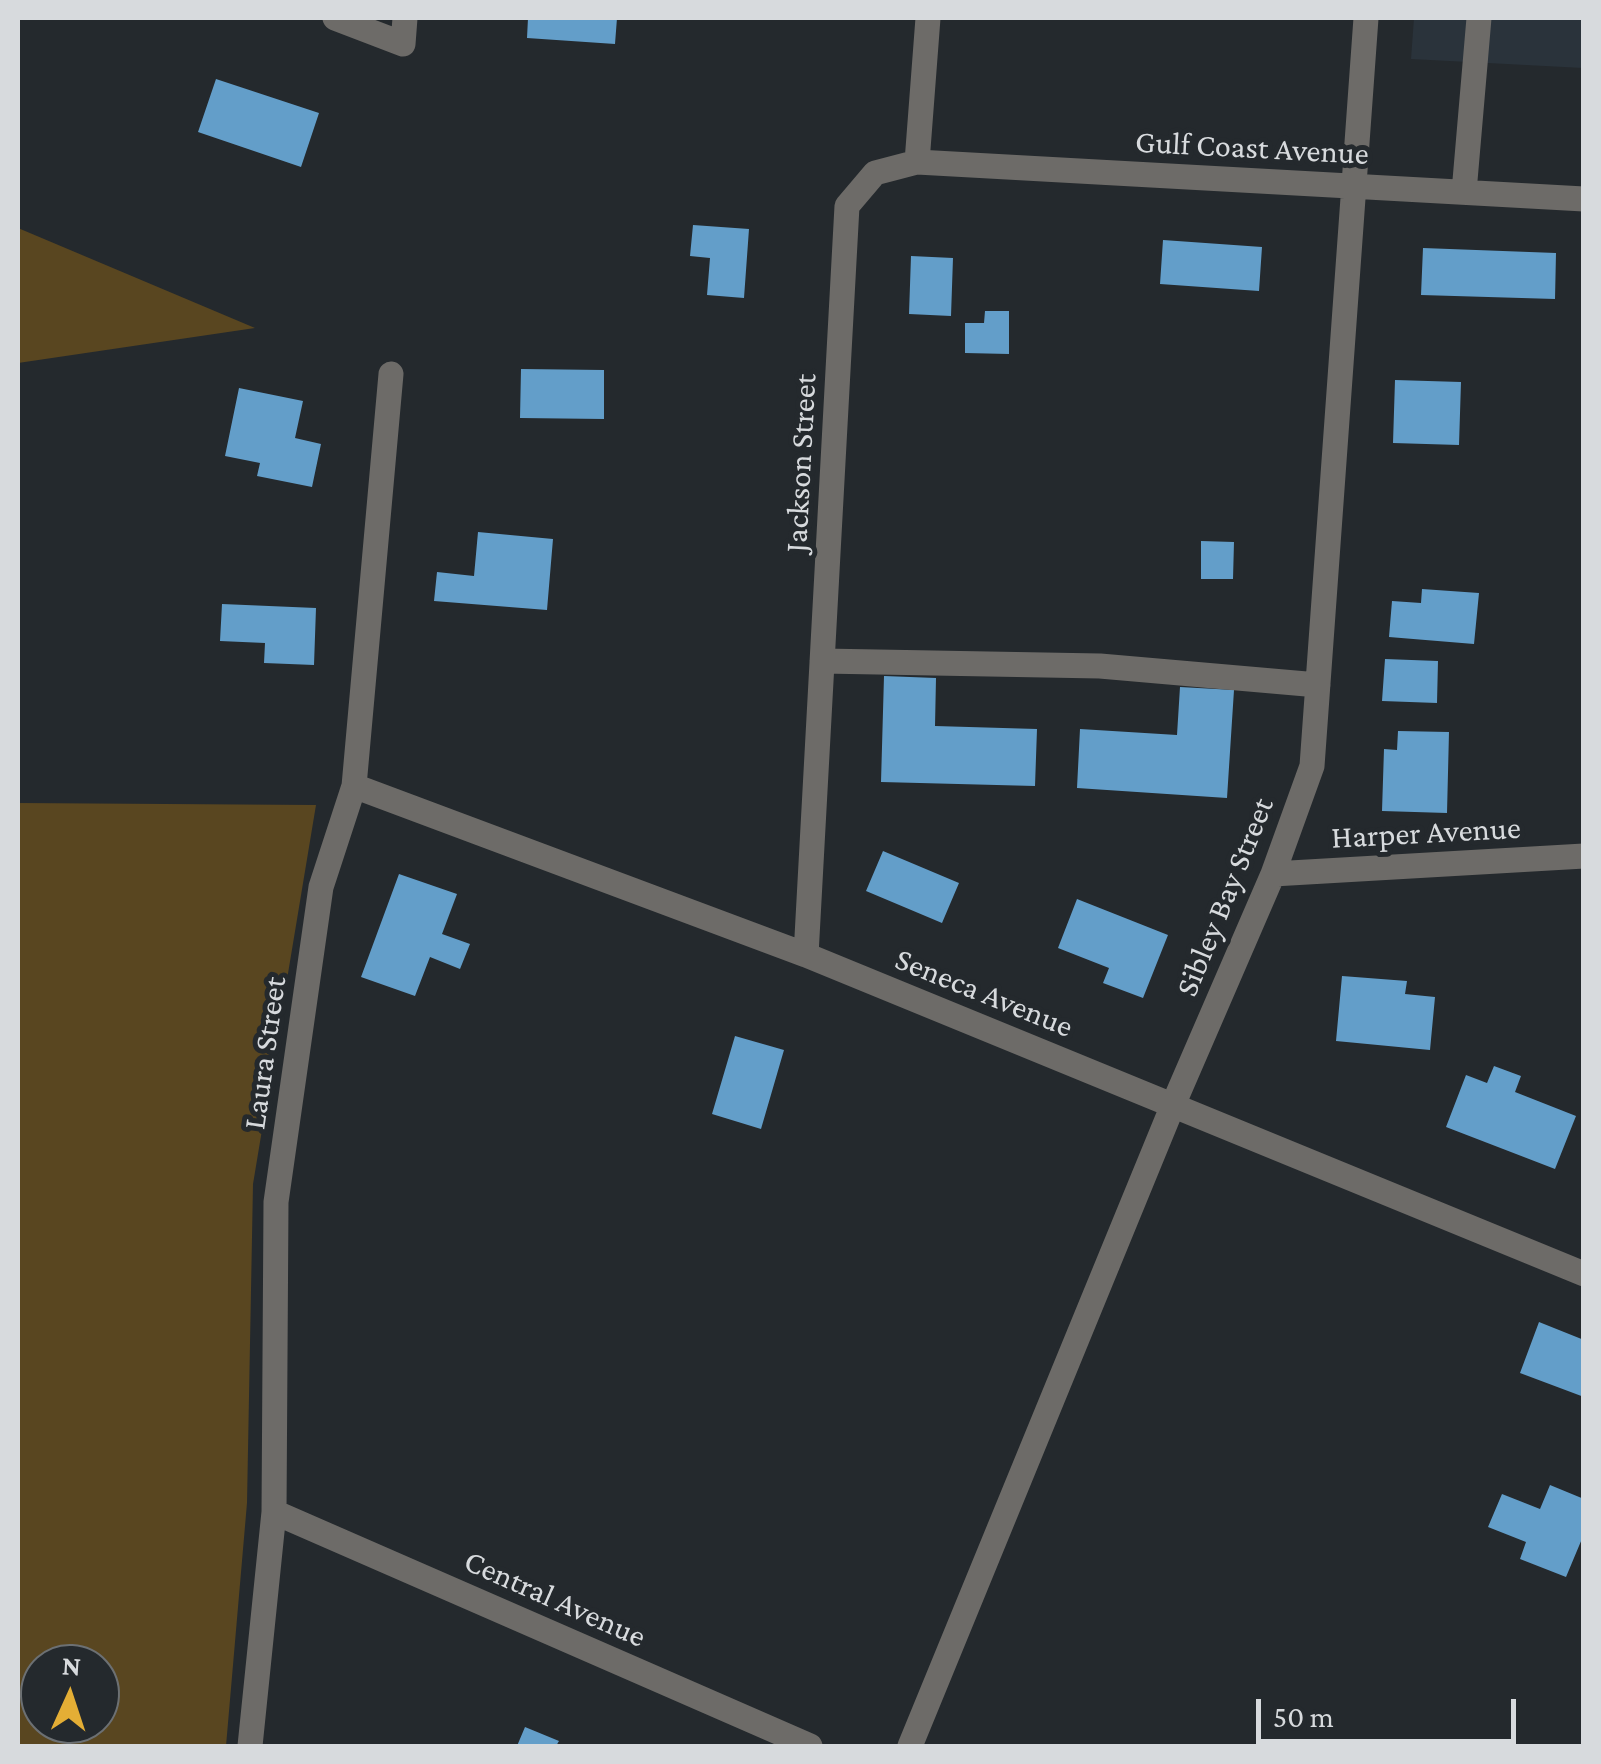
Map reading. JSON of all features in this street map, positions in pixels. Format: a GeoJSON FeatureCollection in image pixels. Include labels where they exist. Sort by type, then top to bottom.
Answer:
{"type":"FeatureCollection","features":[{"type":"Feature","properties":{"kind":"street"},"geometry":{"type":"LineString","coordinates":[[335,18],[403,44],[406,18]]}},
{"type":"Feature","properties":{"kind":"street"},"geometry":{"type":"LineString","coordinates":[[917,162],[928,18]]}},
{"type":"Feature","properties":{"kind":"street","name":"Sibley Bay Street"},"geometry":{"type":"LineString","coordinates":[[910,1746],[1173,1106],[1273,874],[1312,766],[1366,18]]}},
{"type":"Feature","properties":{"kind":"street"},"geometry":{"type":"LineString","coordinates":[[1464,192],[1479,18]]}},
{"type":"Feature","properties":{"kind":"street","name":"Gulf Coast Avenue"},"geometry":{"type":"LineString","coordinates":[[917,162],[1584,199]]}},
{"type":"Feature","properties":{"kind":"street","name":"Jackson Street"},"geometry":{"type":"LineString","coordinates":[[806,955],[847,206],[875,172],[917,162]]}},
{"type":"Feature","properties":{"kind":"street","name":"Laura Street"},"geometry":{"type":"LineString","coordinates":[[250,1746],[274,1512],[276,1202],[321,887],[354,786],[391,374]]}},
{"type":"Feature","properties":{"kind":"street"},"geometry":{"type":"LineString","coordinates":[[822,661],[1100,666],[1318,685]]}},
{"type":"Feature","properties":{"kind":"street","name":"Seneca Avenue"},"geometry":{"type":"LineString","coordinates":[[354,786],[806,955],[1584,1274]]}},
{"type":"Feature","properties":{"kind":"street","name":"Harper Avenue"},"geometry":{"type":"LineString","coordinates":[[1273,874],[1584,856]]}},
{"type":"Feature","properties":{"kind":"street","name":"Central Avenue"},"geometry":{"type":"LineString","coordinates":[[274,1512],[810,1746]]}},
{"type":"Feature","properties":{"kind":"shaded area"},"geometry":{"type":"Polygon","coordinates":[[[1414,18],[1583,18],[1583,68],[1411,59],[1414,18]]]}},
{"type":"Feature","properties":{"kind":"shaded area"},"geometry":{"type":"Polygon","coordinates":[[[18,228],[255,328],[18,363],[18,228]]]}},
{"type":"Feature","properties":{"kind":"shaded area"},"geometry":{"type":"Polygon","coordinates":[[[18,803],[316,805],[253,1184],[247,1503],[226,1746],[18,1746],[18,803]]]}},
{"type":"Feature","properties":{"kind":"building"},"geometry":{"type":"Polygon","coordinates":[[[528,18],[617,18],[615,44],[527,38],[528,18]]]}},
{"type":"Feature","properties":{"kind":"building"},"geometry":{"type":"Polygon","coordinates":[[[216,79],[319,113],[301,167],[198,132],[216,79]]]}},
{"type":"Feature","properties":{"kind":"building"},"geometry":{"type":"Polygon","coordinates":[[[693,225],[749,229],[744,298],[707,295],[710,258],[690,256],[693,225]]]}},
{"type":"Feature","properties":{"kind":"building"},"geometry":{"type":"Polygon","coordinates":[[[1163,240],[1262,247],[1259,291],[1160,284],[1163,240]]]}},
{"type":"Feature","properties":{"kind":"building"},"geometry":{"type":"Polygon","coordinates":[[[1423,248],[1556,253],[1555,299],[1421,295],[1423,248]]]}},
{"type":"Feature","properties":{"kind":"building"},"geometry":{"type":"Polygon","coordinates":[[[911,256],[953,258],[951,316],[909,314],[911,256]]]}},
{"type":"Feature","properties":{"kind":"building"},"geometry":{"type":"Polygon","coordinates":[[[985,311],[1009,311],[1009,354],[965,353],[965,323],[984,323],[985,311]]]}},
{"type":"Feature","properties":{"kind":"building"},"geometry":{"type":"Polygon","coordinates":[[[521,369],[604,370],[604,419],[520,418],[521,369]]]}},
{"type":"Feature","properties":{"kind":"building"},"geometry":{"type":"Polygon","coordinates":[[[1395,380],[1461,382],[1459,445],[1393,443],[1395,380]]]}},
{"type":"Feature","properties":{"kind":"building"},"geometry":{"type":"Polygon","coordinates":[[[239,388],[303,401],[295,438],[321,444],[312,487],[257,476],[260,463],[225,456],[239,388]]]}},
{"type":"Feature","properties":{"kind":"building"},"geometry":{"type":"Polygon","coordinates":[[[478,532],[553,539],[547,610],[434,601],[437,572],[474,576],[478,532]]]}},
{"type":"Feature","properties":{"kind":"building"},"geometry":{"type":"Polygon","coordinates":[[[1201,541],[1234,542],[1233,579],[1201,579],[1201,541]]]}},
{"type":"Feature","properties":{"kind":"building"},"geometry":{"type":"Polygon","coordinates":[[[1422,589],[1479,593],[1474,644],[1389,637],[1392,601],[1421,603],[1422,589]]]}},
{"type":"Feature","properties":{"kind":"building"},"geometry":{"type":"Polygon","coordinates":[[[222,604],[316,608],[314,665],[264,663],[265,643],[220,641],[222,604]]]}},
{"type":"Feature","properties":{"kind":"building"},"geometry":{"type":"Polygon","coordinates":[[[1385,659],[1438,661],[1437,703],[1382,701],[1385,659]]]}},
{"type":"Feature","properties":{"kind":"building"},"geometry":{"type":"Polygon","coordinates":[[[884,676],[936,678],[935,726],[1037,729],[1035,786],[881,782],[884,676]]]}},
{"type":"Feature","properties":{"kind":"building"},"geometry":{"type":"Polygon","coordinates":[[[1180,687],[1234,690],[1227,798],[1077,788],[1080,729],[1177,735],[1180,687]]]}},
{"type":"Feature","properties":{"kind":"building"},"geometry":{"type":"Polygon","coordinates":[[[1398,731],[1449,732],[1447,813],[1382,811],[1384,749],[1397,750],[1398,731]]]}},
{"type":"Feature","properties":{"kind":"building"},"geometry":{"type":"Polygon","coordinates":[[[883,851],[959,883],[942,923],[866,891],[883,851]]]}},
{"type":"Feature","properties":{"kind":"building"},"geometry":{"type":"Polygon","coordinates":[[[399,874],[457,894],[442,934],[470,944],[460,969],[430,957],[415,996],[361,977],[399,874]]]}},
{"type":"Feature","properties":{"kind":"building"},"geometry":{"type":"Polygon","coordinates":[[[1077,899],[1168,935],[1143,998],[1103,983],[1109,968],[1058,948],[1077,899]]]}},
{"type":"Feature","properties":{"kind":"building"},"geometry":{"type":"Polygon","coordinates":[[[1342,976],[1407,981],[1405,994],[1435,997],[1430,1050],[1336,1041],[1342,976]]]}},
{"type":"Feature","properties":{"kind":"building"},"geometry":{"type":"Polygon","coordinates":[[[735,1036],[784,1050],[761,1129],[712,1114],[735,1036]]]}},
{"type":"Feature","properties":{"kind":"building"},"geometry":{"type":"Polygon","coordinates":[[[1494,1066],[1521,1076],[1515,1092],[1576,1116],[1555,1169],[1446,1127],[1466,1075],[1487,1083],[1494,1066]]]}},
{"type":"Feature","properties":{"kind":"building"},"geometry":{"type":"Polygon","coordinates":[[[1539,1322],[1584,1340],[1584,1397],[1520,1373],[1539,1322]]]}},
{"type":"Feature","properties":{"kind":"building"},"geometry":{"type":"Polygon","coordinates":[[[1550,1485],[1584,1499],[1584,1534],[1566,1577],[1520,1559],[1526,1542],[1488,1527],[1502,1494],[1540,1509],[1550,1485]]]}},
{"type":"Feature","properties":{"kind":"building"},"geometry":{"type":"Polygon","coordinates":[[[525,1727],[559,1741],[556,1746],[517,1746],[525,1727]]]}}]}
